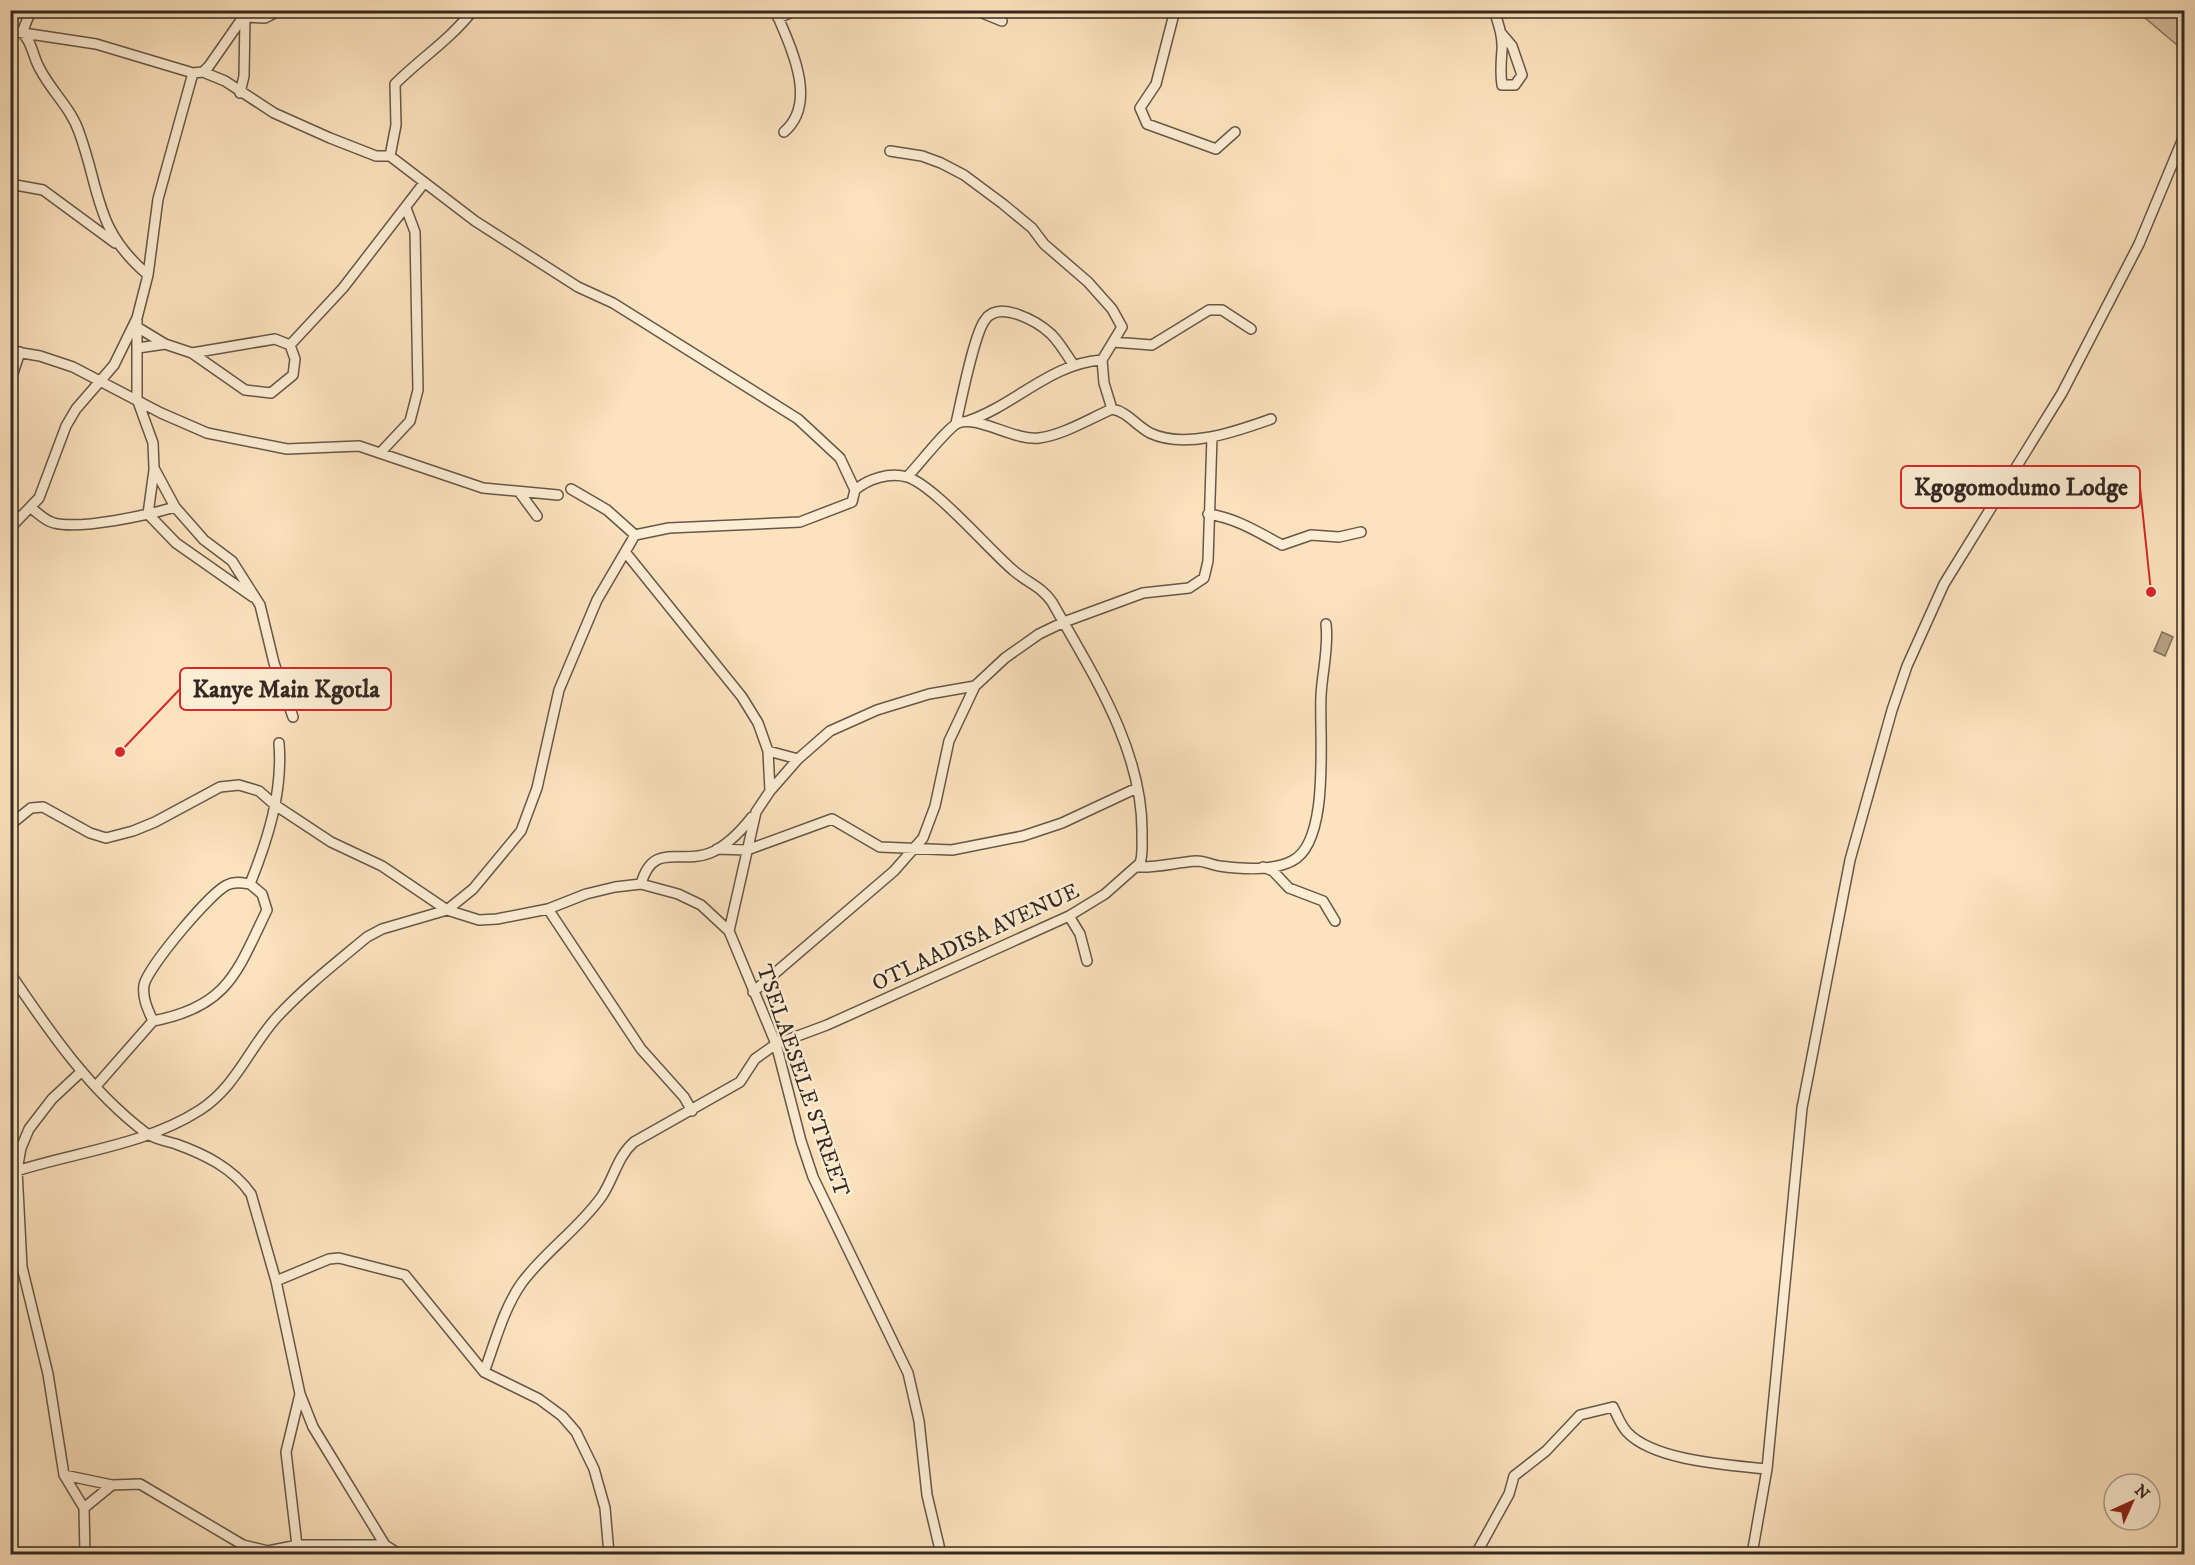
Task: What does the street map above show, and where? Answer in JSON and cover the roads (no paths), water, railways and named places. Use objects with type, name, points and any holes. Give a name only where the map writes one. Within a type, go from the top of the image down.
[{"type":"street","points":[[22,33],[31,10]]},
{"type":"street","points":[[246,14],[265,18],[281,10]]},
{"type":"street","points":[[390,156],[396,125],[395,84],[419,60],[448,40],[473,10]]},
{"type":"street","points":[[783,132],[795,122],[802,99],[800,83],[776,14],[797,10]]},
{"type":"street","points":[[975,10],[1002,21]]},
{"type":"street","points":[[1175,10],[1156,84],[1140,108],[1147,124],[1216,149],[1234,132]]},
{"type":"street","points":[[1494,10],[1501,33],[1502,49],[1499,68],[1502,85],[1515,85],[1522,75],[1512,46],[1501,33]]},
{"type":"street","points":[[10,528],[31,508],[45,487],[66,426],[76,409],[102,380],[124,350],[137,323],[148,275],[158,199],[198,72],[216,59],[246,14]]},
{"type":"street","points":[[240,93],[244,76],[246,14]]},
{"type":"street","points":[[10,31],[96,44],[198,72],[225,81],[240,93],[274,113],[330,138],[376,156],[390,156],[475,221],[578,287],[613,303],[798,419],[840,458],[855,490],[852,502],[800,522],[669,528],[635,535]]},
{"type":"street","points":[[22,33],[28,37],[36,63],[45,80],[79,130],[99,208],[119,247]]},
{"type":"street","points":[[1752,1554],[1767,1469],[1802,1108],[1850,860],[1892,710],[1907,666],[1944,584],[2062,393],[2139,244],[2184,136]]},
{"type":"street","points":[[890,151],[922,156],[963,175],[1032,228],[1044,244],[1068,262],[1112,309],[1122,327],[1102,360],[1104,383],[1112,408]]},
{"type":"street","points":[[290,345],[343,288],[424,183]]},
{"type":"street","points":[[10,184],[43,190],[119,247],[148,275]]},
{"type":"street","points":[[381,452],[410,422],[417,390],[415,232],[406,208]]},
{"type":"street","points":[[1113,342],[1152,345],[1209,309],[1222,310],[1251,329]]},
{"type":"street","points":[[908,477],[956,423],[979,332],[986,317],[991,314],[1015,314],[1045,329],[1073,364]]},
{"type":"street","points":[[137,323],[165,344],[192,353],[245,390],[261,394],[271,393],[293,375],[296,359],[290,345],[275,339],[192,353]]},
{"type":"street","points":[[137,323],[137,399],[153,443],[154,468],[148,514],[160,528],[193,554],[256,599]]},
{"type":"street","points":[[138,348],[165,344]]},
{"type":"street","points":[[10,382],[15,351],[73,367],[102,380],[161,413],[207,433],[246,443],[287,449],[359,446],[467,483],[520,493],[558,495]]},
{"type":"street","points":[[956,423],[989,414],[1073,364],[1102,360]]},
{"type":"street","points":[[968,421],[1010,435],[1037,439],[1062,431],[1112,408],[1122,411],[1152,434],[1169,438],[1212,437],[1271,419]]},
{"type":"street","points":[[753,992],[894,871],[923,838],[935,806],[949,741],[975,686],[1005,658],[1039,634],[1064,622],[1143,593],[1189,588],[1198,584],[1206,572],[1212,437]]},
{"type":"street","points":[[154,468],[175,507],[204,540],[232,561],[256,599],[293,717]]},
{"type":"street","points":[[855,490],[876,479],[891,475],[908,477],[925,488],[1031,585],[1044,588],[1109,706],[1126,748],[1143,816],[1142,859],[1138,867],[1157,868],[1197,861],[1218,866],[1261,867],[1292,861],[1302,855],[1312,836],[1322,749],[1320,720],[1328,642],[1326,624]]},
{"type":"street","points":[[571,489],[607,510],[635,535]]},
{"type":"street","points":[[520,493],[537,516]]},
{"type":"street","points":[[31,508],[52,523],[60,524],[148,514],[175,507]]},
{"type":"street","points":[[1208,514],[1224,516],[1282,545],[1311,535],[1339,537],[1361,532]]},
{"type":"street","points":[[14,1172],[148,1135],[179,1123],[203,1108],[228,1087],[278,1016],[367,937],[382,929],[447,910],[473,889],[521,831],[537,788],[559,690],[597,600],[635,535]]},
{"type":"street","points":[[193,554],[204,540]]},
{"type":"street","points":[[626,553],[742,698],[758,723],[768,751],[770,791]]},
{"type":"street","points":[[641,884],[645,870],[653,861],[668,856],[709,853],[725,845],[746,825],[770,791],[798,759],[830,731],[877,710],[929,694],[975,686]]},
{"type":"street","points":[[250,884],[266,845],[275,805],[280,777],[279,743]]},
{"type":"street","points":[[768,751],[798,759]]},
{"type":"street","name":"TSELAESELE STREET","points":[[10,825],[31,808],[43,807],[90,833],[106,838],[141,828],[220,786],[229,785],[259,791],[275,805],[331,842],[382,866],[447,910],[480,920],[549,909],[586,894],[641,884],[667,890],[701,905],[729,931],[776,1044],[801,1141],[813,1177],[908,1373],[919,1421],[927,1495],[941,1554]]},
{"type":"street","points":[[717,849],[747,850],[832,819],[880,847],[952,850],[1023,836],[1062,823],[1137,788]]},
{"type":"street","points":[[729,931],[756,812]]},
{"type":"street","name":"OTLAADISA AVENUE","points":[[484,1372],[507,1309],[521,1284],[597,1202],[625,1150],[740,1082],[755,1059],[776,1044],[827,1025],[1069,916],[1105,894],[1138,867]]},
{"type":"street","points":[[1261,867],[1273,872],[1289,888],[1323,901],[1335,921]]},
{"type":"street","points":[[96,1086],[153,1021],[199,1008],[229,983],[267,910],[265,898],[250,884],[227,885],[216,894],[160,956],[148,974],[143,993],[153,1021]]},
{"type":"street","points":[[549,909],[641,1049],[684,1097],[692,1111]]},
{"type":"street","points":[[1069,916],[1080,934],[1087,961]]},
{"type":"street","points":[[10,973],[48,1029],[82,1071],[148,1135],[216,1162],[242,1181],[251,1194],[276,1281],[300,1394],[313,1428],[385,1545],[399,1554]]},
{"type":"street","points":[[82,1071],[52,1099],[29,1129],[14,1172],[22,1267],[48,1374],[64,1475],[84,1508],[85,1554]]},
{"type":"street","points":[[276,1281],[329,1259],[339,1258],[397,1272],[412,1282],[455,1340],[484,1372],[552,1407],[576,1432],[594,1469],[605,1508],[609,1554]]},
{"type":"street","points":[[298,1550],[286,1452],[300,1394]]},
{"type":"street","points":[[1476,1554],[1509,1494],[1514,1476],[1546,1451],[1580,1415],[1613,1407],[1627,1432],[1654,1449],[1716,1464],[1767,1469]]},
{"type":"street","points":[[64,1475],[112,1485],[140,1484],[243,1545],[268,1551],[385,1545]]},
{"type":"street","points":[[84,1508],[112,1485]]},
{"type":"place","name":"Kgogomodumo Lodge","points":[[2151,592]]},
{"type":"place","name":"Kanye Main Kgotla","points":[[120,752]]}]
